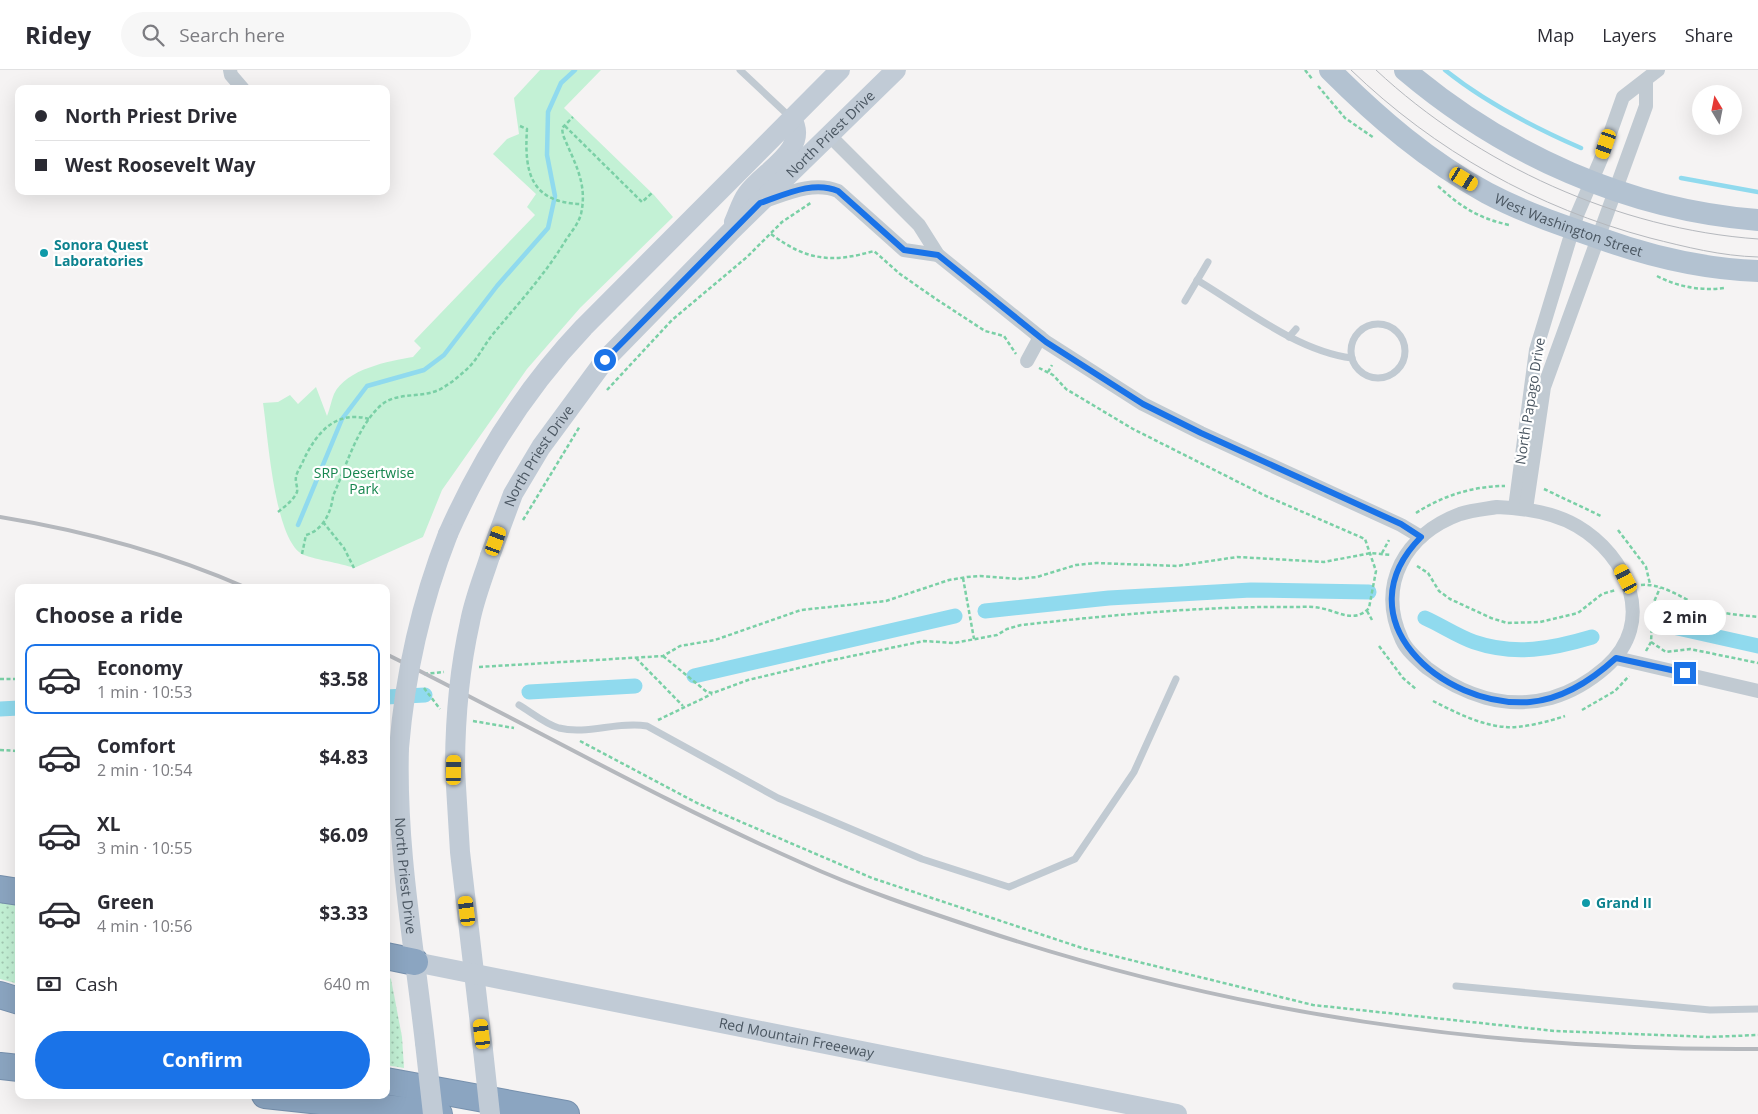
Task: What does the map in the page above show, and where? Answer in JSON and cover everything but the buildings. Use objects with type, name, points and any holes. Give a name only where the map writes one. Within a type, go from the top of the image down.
[{"type":"highway","points":[[0,889],[15,891]]},
{"type":"highway","points":[[390,957],[415,962]]},
{"type":"highway","points":[[0,995],[15,1000]]},
{"type":"highway","points":[[0,1066],[15,1068]]},
{"type":"highway","points":[[390,1083],[566,1114]]},
{"type":"highway","points":[[302,1099],[439,1114]]},
{"type":"main road","name":"North Priest Drive","points":[[433,1114],[400,833],[399,748],[404,699],[417,631],[428,590],[448,534],[468,491],[492,448],[550,364],[584,327],[840,70]]},
{"type":"main road","name":"North Priest Drive","points":[[490,1114],[460,852],[454,770],[456,717],[461,670],[470,620],[490,556],[513,494],[541,447],[605,360],[731,231],[896,70]]},
{"type":"main road","name":"West Washington Street","points":[[1330,70],[1373,113],[1438,163],[1488,193],[1573,230],[1674,262],[1728,270],[1758,272]]},
{"type":"main road","points":[[1405,70],[1471,120],[1539,158],[1591,181],[1680,209],[1758,220]]},
{"type":"main road","points":[[731,231],[746,195],[791,150],[798,128],[792,118]]},
{"type":"main road","name":"Red Mountain Freeeway","points":[[415,962],[1068,1094],[1177,1114]]},
{"type":"street","points":[[230,70],[231,75],[240,85]]},
{"type":"street","name":"North Papago Drive","points":[[1520,508],[1536,350],[1573,230],[1622,97],[1658,70]]},
{"type":"street","name":"North Papago Drive","points":[[1520,508],[1544,387],[1646,106],[1646,80]]},
{"type":"street","points":[[830,135],[919,225],[938,255],[1040,338],[1143,404],[1201,433],[1401,524],[1421,537]]},
{"type":"street","points":[[760,203],[792,192],[828,186],[838,191],[904,250],[938,255]]},
{"type":"street","points":[[1027,361],[1040,338]]},
{"type":"street","points":[[1497,507],[1520,508],[1548,514],[1577,526],[1612,556],[1620,566],[1629,587],[1633,610],[1628,639],[1616,658],[1582,686],[1551,698],[1531,702],[1490,699],[1467,693],[1422,664],[1403,642],[1393,613],[1392,594],[1402,558],[1434,526],[1462,513],[1497,507]]},
{"type":"street","points":[[1616,658],[1758,691]]},
{"type":"lane","points":[[740,70],[792,118]]},
{"type":"lane","points":[[1185,301],[1208,262]]},
{"type":"lane","points":[[1197,280],[1289,337],[1335,356],[1352,358],[1362,373],[1380,378],[1396,372],[1405,357],[1403,340],[1391,328],[1374,325],[1359,333],[1354,340],[1352,358]]},
{"type":"lane","points":[[1289,337],[1296,329]]},
{"type":"lane","points":[[519,705],[554,726],[572,729],[634,724],[647,726],[778,798],[922,860],[1009,887],[1075,859],[1134,772],[1176,679]]},
{"type":"lane","points":[[1456,986],[1710,1010],[1758,1009]]},
{"type":"path","points":[[302,554],[306,535],[316,532],[332,508],[333,496],[369,419],[381,405],[398,397],[428,394],[443,388],[472,364],[483,346],[500,328],[506,318],[514,312],[523,296],[548,268],[578,224],[582,204],[583,181],[563,135],[562,128],[573,117]]},
{"type":"path","points":[[520,126],[527,129],[526,158],[530,176],[537,188],[555,200],[582,204]]},
{"type":"path","points":[[565,126],[642,202],[652,193]]},
{"type":"path","points":[[603,394],[633,359],[672,320],[748,257],[770,233],[793,214],[812,202]]},
{"type":"path","points":[[647,726],[683,706],[748,680],[924,641],[954,642],[997,635],[1007,629],[1021,625],[1191,610],[1318,607],[1350,617],[1357,616],[1369,608],[1376,575],[1371,553],[1365,539],[1266,496],[1133,429],[1066,389],[1048,373],[1027,361],[1005,337],[985,331],[936,299],[900,274],[874,251],[840,259],[817,258],[788,247],[770,233]]},
{"type":"path","points":[[1048,373],[1052,365]]},
{"type":"path","points":[[278,512],[292,501],[298,490],[296,476],[310,444],[321,430],[336,420],[360,416],[369,419]]},
{"type":"path","points":[[521,524],[582,422]]},
{"type":"path","points":[[1416,513],[1454,494],[1492,486],[1509,486]]},
{"type":"path","points":[[1536,488],[1562,497],[1601,516]]},
{"type":"path","points":[[323,522],[344,548],[354,568]]},
{"type":"path","points":[[1618,530],[1646,567],[1650,584]]},
{"type":"path","points":[[1382,553],[1389,540]]},
{"type":"path","points":[[476,668],[506,664],[662,656],[680,646],[715,640],[801,610],[886,601],[963,578],[980,576],[1018,579],[1096,563],[1177,566],[1237,557],[1324,562],[1371,553],[1391,555]]},
{"type":"path","points":[[1412,563],[1428,573],[1439,591],[1450,599],[1491,618],[1507,623],[1540,622],[1578,613],[1602,594],[1618,590]]},
{"type":"path","points":[[963,578],[974,639]]},
{"type":"path","points":[[1640,585],[1650,584],[1670,590],[1708,609],[1758,617]]},
{"type":"path","points":[[1645,652],[1652,642],[1652,604],[1660,588]]},
{"type":"path","points":[[1366,611],[1372,620]]},
{"type":"path","points":[[1652,642],[1666,652],[1690,649],[1758,663]]},
{"type":"path","points":[[1379,646],[1403,678],[1418,690]]},
{"type":"path","points":[[662,656],[708,692],[713,693]]},
{"type":"path","points":[[636,658],[683,706]]},
{"type":"path","points":[[420,673],[446,671]]},
{"type":"path","points":[[1582,710],[1594,705],[1630,676]]},
{"type":"path","points":[[0,679],[15,678]]},
{"type":"path","points":[[1432,701],[1462,716],[1506,728],[1554,720],[1565,716]]},
{"type":"path","points":[[554,726],[594,750],[697,803],[872,878],[1082,948],[1313,1004],[1555,1031],[1709,1037],[1758,1035]]},
{"type":"path","points":[[0,750],[15,751]]},
{"type":"green space","name":"SRP Desertwise Park","points":[[540,70],[601,70],[564,108],[654,195],[673,217],[580,308],[527,369],[442,490],[423,537],[354,568],[302,554],[292,544],[279,508],[270,461],[263,403],[278,402],[290,395],[298,404],[316,387],[327,416],[334,394],[348,378],[358,372],[381,364],[413,357],[421,348],[414,341],[535,215],[527,207],[536,194],[493,154],[507,139],[519,134],[514,98]]},
{"type":"green space","points":[[0,900],[15,902],[15,983],[0,979]]},
{"type":"green space","points":[[390,978],[402,1037],[404,1068],[390,1066]]},
{"type":"waterway","points":[[298,525],[342,419],[367,386],[424,370],[444,355],[497,286],[548,228],[555,196],[547,155],[548,112],[561,83],[575,70]]},
{"type":"waterway","points":[[1445,70],[1510,114],[1581,148]]},
{"type":"waterway","points":[[1681,178],[1758,192]]},
{"type":"waterway","points":[[985,611],[1109,598],[1251,590],[1369,592]]},
{"type":"waterway","points":[[694,676],[955,616]]},
{"type":"waterway","points":[[1425,618],[1461,637],[1504,649],[1548,648],[1592,637]]},
{"type":"waterway","points":[[1655,623],[1758,646]]},
{"type":"waterway","points":[[529,692],[635,686]]},
{"type":"waterway","points":[[390,697],[425,695]]},
{"type":"waterway","points":[[0,709],[15,708]]},
{"type":"tram line","points":[[1351,70],[1417,126],[1453,151],[1528,193],[1567,210],[1650,238],[1717,253],[1758,257]]},
{"type":"tram line","points":[[1376,70],[1416,104],[1459,135],[1505,163],[1553,186],[1603,206],[1654,222],[1706,233],[1758,239]]},
{"type":"railway","points":[[0,517],[95,536],[187,564],[238,584]]},
{"type":"railway","points":[[390,656],[644,787],[802,863],[912,906],[1075,959],[1171,984],[1267,1005],[1364,1022],[1461,1034],[1559,1043],[1658,1048],[1758,1049]]},
{"type":"place","name":"Sonora Quest Laboratories","points":[[44,253]]},
{"type":"place","name":"Grand II","points":[[1586,903]]},
{"type":"route","points":[[605,360],[760,203],[792,192],[828,186],[838,191],[904,250],[938,255],[1046,342],[1143,404],[1201,433],[1401,524],[1421,537],[1402,558],[1398,567],[1392,594],[1393,613],[1403,642],[1422,664],[1467,693],[1510,702],[1531,702],[1551,698],[1582,686],[1616,658],[1685,673]]}]
